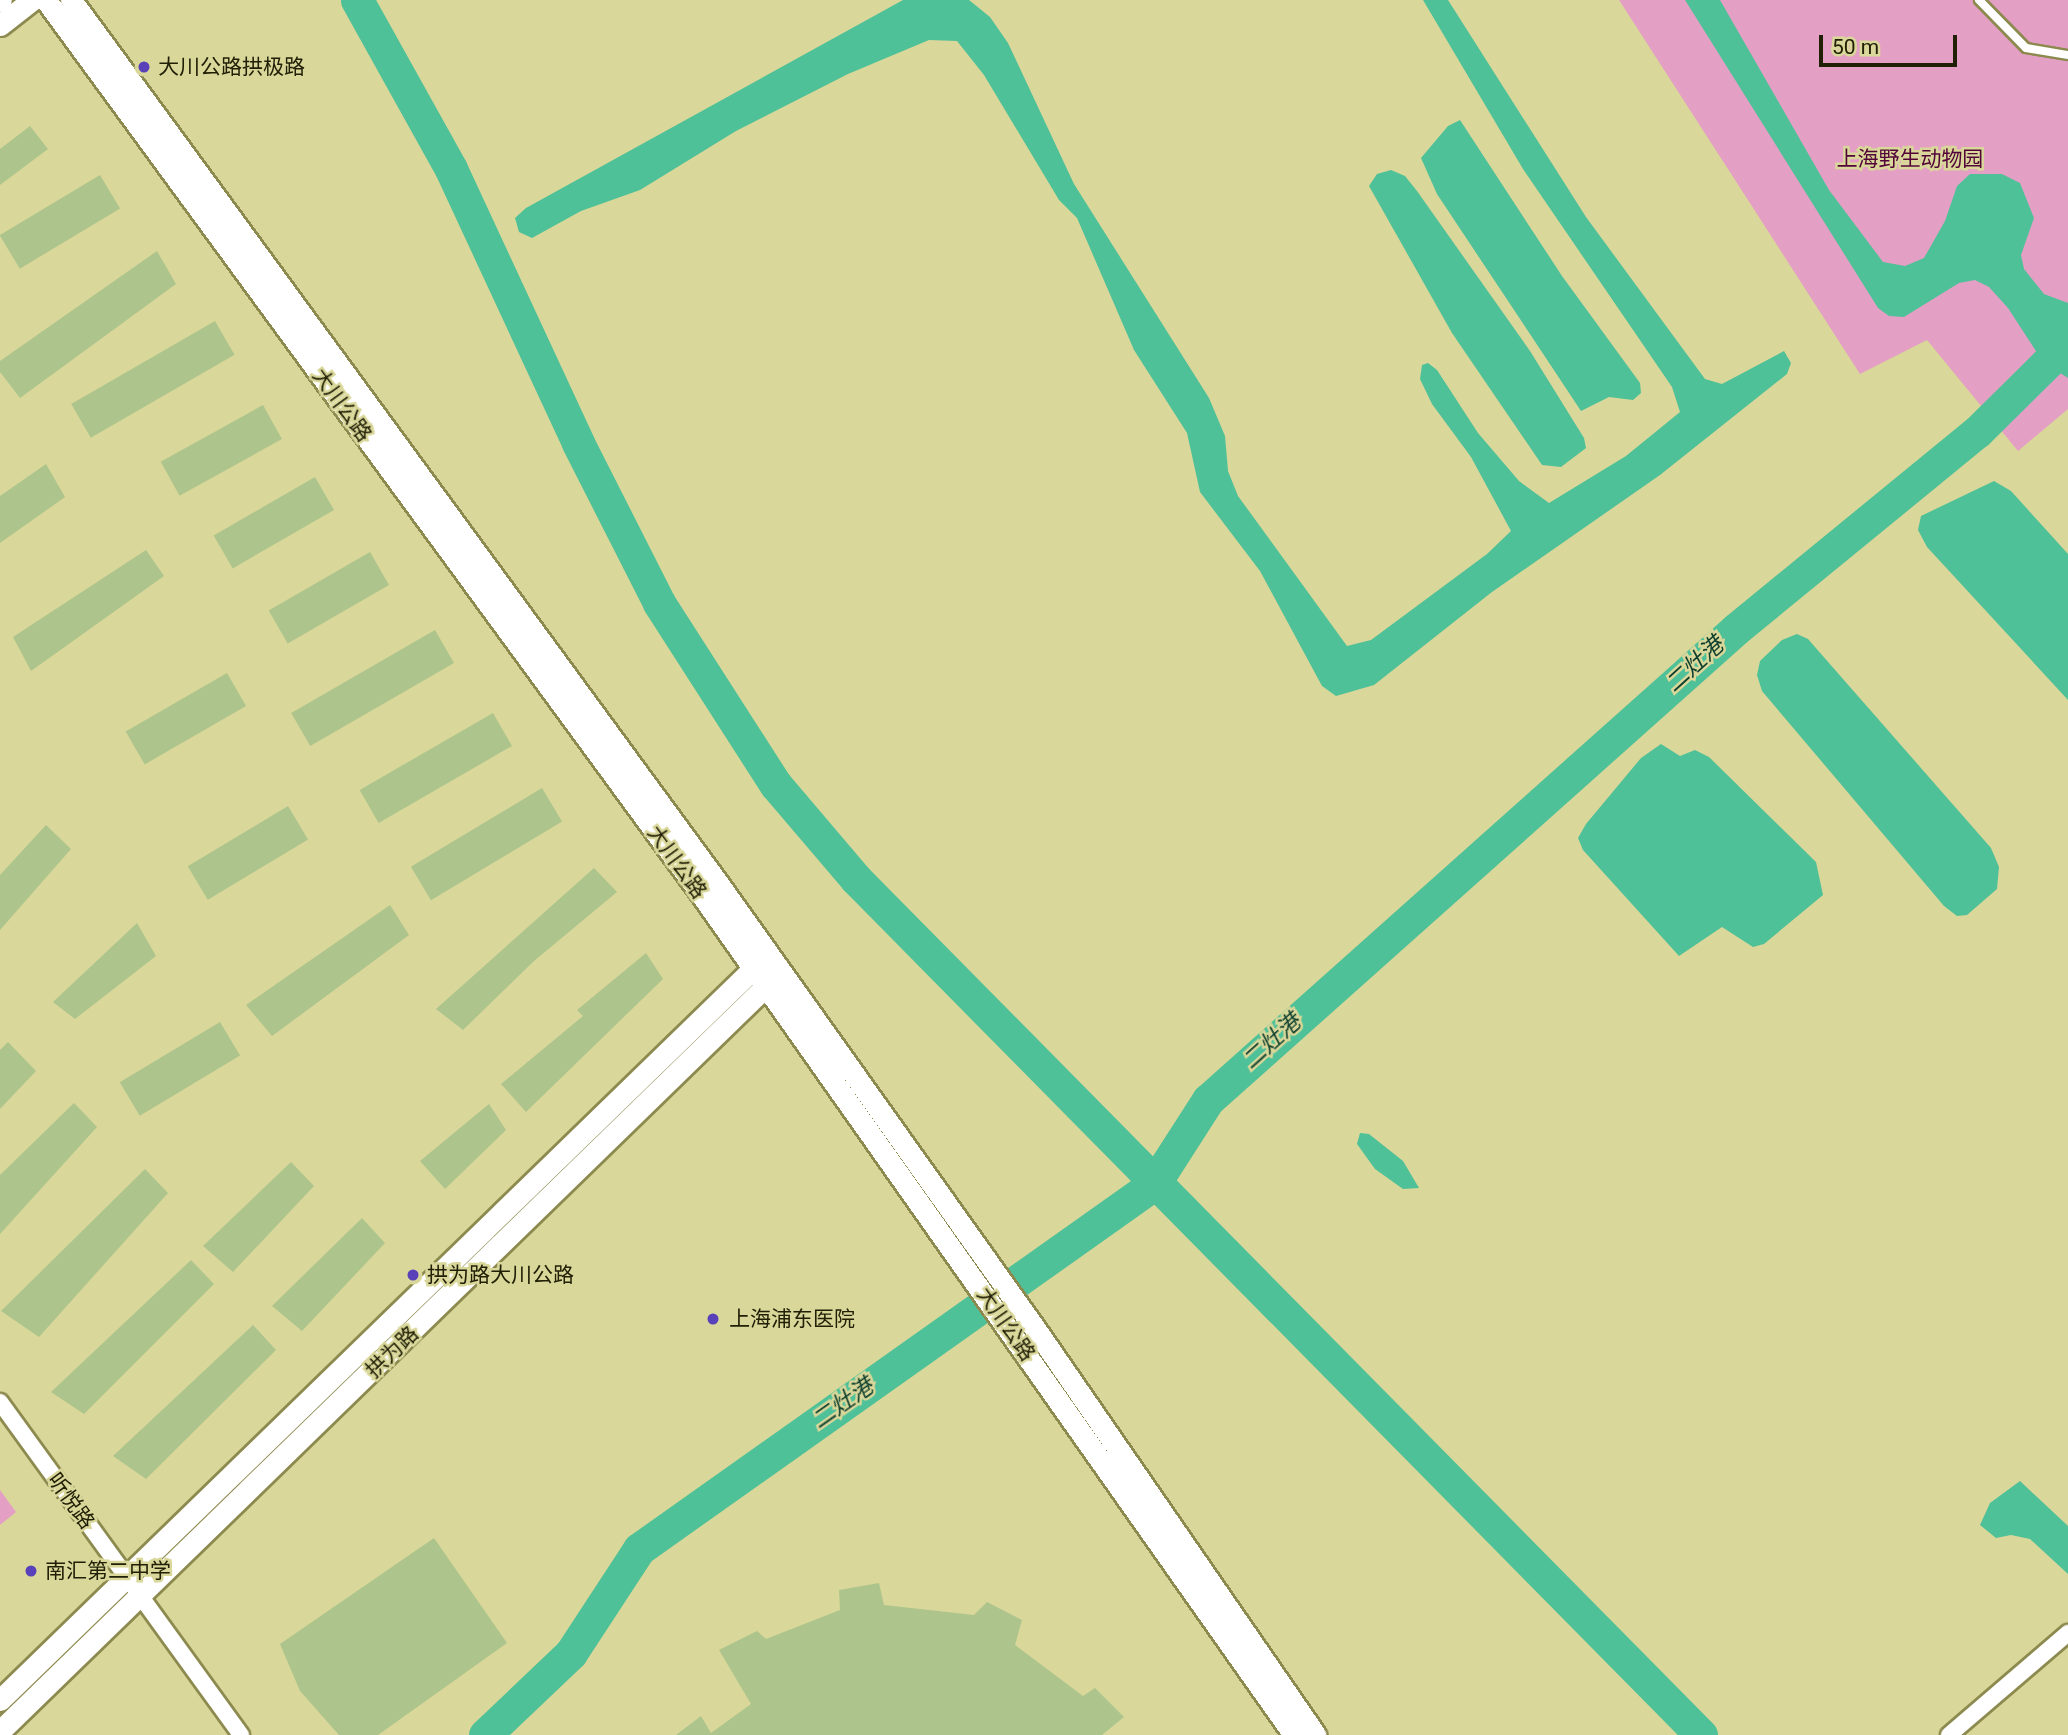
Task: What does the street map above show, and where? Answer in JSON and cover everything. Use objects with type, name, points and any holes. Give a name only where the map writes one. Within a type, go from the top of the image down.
[{"type":"main road","points":[[0,25],[32,0]]},
{"type":"main road","name":"大川公路","points":[[46,0],[761,961]]},
{"type":"main road","name":"大川公路","points":[[71,0],[1315,1735]]},
{"type":"main road","name":"拱为路","points":[[0,1700],[761,961]]},
{"type":"main road","name":"拱为路","points":[[0,1731],[774,979]]},
{"type":"main road","name":"大川公路","points":[[1028,1336],[1294,1735]]},
{"type":"street","name":"听悦路","points":[[0,1402],[241,1735]]},
{"type":"street","points":[[1949,1735],[2068,1633]]},
{"type":"lane","points":[[1979,0],[2026,48],[2068,55]]},
{"type":"green space","name":"上海野生动物园","points":[[1619,0],[2068,0],[2068,409],[2018,451],[1927,340],[1860,374]]},
{"type":"green space","points":[[0,1490],[16,1512],[0,1525]]},
{"type":"shaded area","points":[[903,0],[969,0],[990,17],[1008,43],[1074,184],[1209,398],[1225,436],[1228,471],[1238,496],[1347,646],[1371,640],[1487,554],[1511,531],[1471,457],[1432,404],[1420,379],[1422,365],[1428,363],[1437,370],[1478,433],[1519,481],[1549,503],[1626,456],[1680,412],[1672,387],[1523,169],[1423,0],[1448,0],[1586,217],[1705,379],[1722,384],[1784,351],[1791,363],[1787,374],[1660,475],[1492,592],[1374,685],[1336,696],[1322,686],[1260,571],[1200,492],[1187,433],[1134,350],[1077,218],[1059,200],[984,75],[957,41],[929,40],[848,74],[736,131],[640,190],[581,211],[532,238],[519,232],[515,218],[526,208]]},
{"type":"shaded area","points":[[1685,0],[1720,0],[1829,190],[1883,262],[1905,266],[1924,258],[1945,221],[1957,186],[1970,174],[2002,174],[2020,183],[2034,218],[2021,255],[2024,269],[2044,294],[2068,303],[2068,378],[2043,362],[2008,308],[1989,287],[1975,280],[1959,283],[1904,317],[1889,316],[1878,308]]},
{"type":"shaded area","points":[[1460,120],[1562,276],[1640,383],[1641,393],[1633,400],[1609,397],[1581,411],[1437,194],[1421,158],[1448,126]]},
{"type":"shaded area","points":[[1391,170],[1405,176],[1417,191],[1530,351],[1584,438],[1586,448],[1561,467],[1542,465],[1452,333],[1369,186],[1377,174]]},
{"type":"shaded area","points":[[1994,481],[2011,491],[2068,554],[2068,700],[1927,547],[1918,530],[1921,516]]},
{"type":"shaded area","points":[[1797,634],[1808,639],[1991,848],[1999,867],[1997,889],[1967,915],[1957,916],[1944,906],[1762,691],[1757,675],[1760,661],[1782,640]]},
{"type":"shaded area","points":[[1661,744],[1680,756],[1695,750],[1709,757],[1816,862],[1823,895],[1764,944],[1753,947],[1722,927],[1679,956],[1583,850],[1578,838],[1586,824],[1641,758]]},
{"type":"shaded area","points":[[1360,1133],[1369,1134],[1403,1161],[1419,1188],[1403,1189],[1375,1169],[1357,1144]]},
{"type":"shaded area","points":[[2020,1481],[2068,1526],[2068,1574],[2030,1539],[2011,1535],[1996,1538],[1980,1525],[1990,1503]]},
{"type":"building","points":[[30,126],[48,149],[0,185],[0,149]]},
{"type":"building","points":[[100,175],[120,208],[20,269],[0,235]]},
{"type":"building","points":[[157,251],[176,284],[20,398],[0,372],[0,361]]},
{"type":"building","points":[[215,321],[234,355],[91,438],[71,404]]},
{"type":"building","points":[[263,405],[282,439],[180,496],[161,462]]},
{"type":"building","points":[[46,464],[65,497],[0,543],[0,496]]},
{"type":"building","points":[[315,477],[334,510],[233,568],[214,536]]},
{"type":"building","points":[[146,550],[164,576],[31,671],[13,637]]},
{"type":"building","points":[[370,552],[389,585],[288,643],[269,610]]},
{"type":"building","points":[[435,630],[454,663],[310,746],[291,713]]},
{"type":"building","points":[[227,673],[246,706],[145,764],[126,732]]},
{"type":"building","points":[[493,713],[512,746],[379,823],[360,790]]},
{"type":"building","points":[[542,788],[562,821],[431,900],[411,867]]},
{"type":"building","points":[[288,806],[308,839],[208,900],[188,866]]},
{"type":"building","points":[[46,825],[71,849],[0,930],[0,875]]},
{"type":"building","points":[[594,868],[617,892],[534,961],[463,1030],[436,1009]]},
{"type":"building","points":[[390,905],[409,935],[272,1036],[246,1005]]},
{"type":"building","points":[[137,923],[156,956],[75,1019],[53,1002]]},
{"type":"building","points":[[646,953],[663,979],[526,1112],[501,1084],[583,1016],[577,1010]]},
{"type":"building","points":[[220,1022],[240,1055],[140,1116],[120,1082]]},
{"type":"building","points":[[8,1042],[36,1071],[0,1109],[0,1050]]},
{"type":"building","points":[[74,1103],[97,1127],[0,1234],[0,1175]]},
{"type":"building","points":[[489,1104],[506,1130],[445,1189],[420,1161]]},
{"type":"building","points":[[291,1162],[314,1186],[233,1272],[203,1246]]},
{"type":"building","points":[[145,1169],[168,1193],[39,1337],[1,1311]]},
{"type":"building","points":[[362,1218],[385,1243],[302,1331],[272,1306]]},
{"type":"building","points":[[191,1260],[214,1284],[84,1414],[51,1392]]},
{"type":"building","points":[[253,1325],[276,1350],[146,1479],[113,1456]]},
{"type":"building","points":[[434,1538],[507,1643],[378,1735],[339,1735],[300,1691],[280,1644]]},
{"type":"building","points":[[879,1583],[884,1605],[974,1615],[987,1602],[1022,1620],[1015,1645],[1083,1696],[1095,1688],[1124,1717],[1102,1735],[676,1735],[701,1716],[711,1733],[751,1704],[719,1650],[757,1631],[766,1639],[840,1610],[839,1590]]},
{"type":"waterway","points":[[357,0],[451,169],[578,443],[659,603],[776,785],[856,879],[1701,1735]]},
{"type":"waterway","name":"二灶港","points":[[485,1735],[571,1653],[639,1549],[1154,1184],[1208,1100],[1736,629],[1977,432],[2068,342]]},
{"type":"place","name":"大川公路拱极路","points":[[144,67]]},
{"type":"place","name":"拱为路大川公路","points":[[413,1275]]},
{"type":"place","name":"上海浦东医院","points":[[713,1319]]},
{"type":"place","name":"南汇第二中学","points":[[31,1571]]}]
